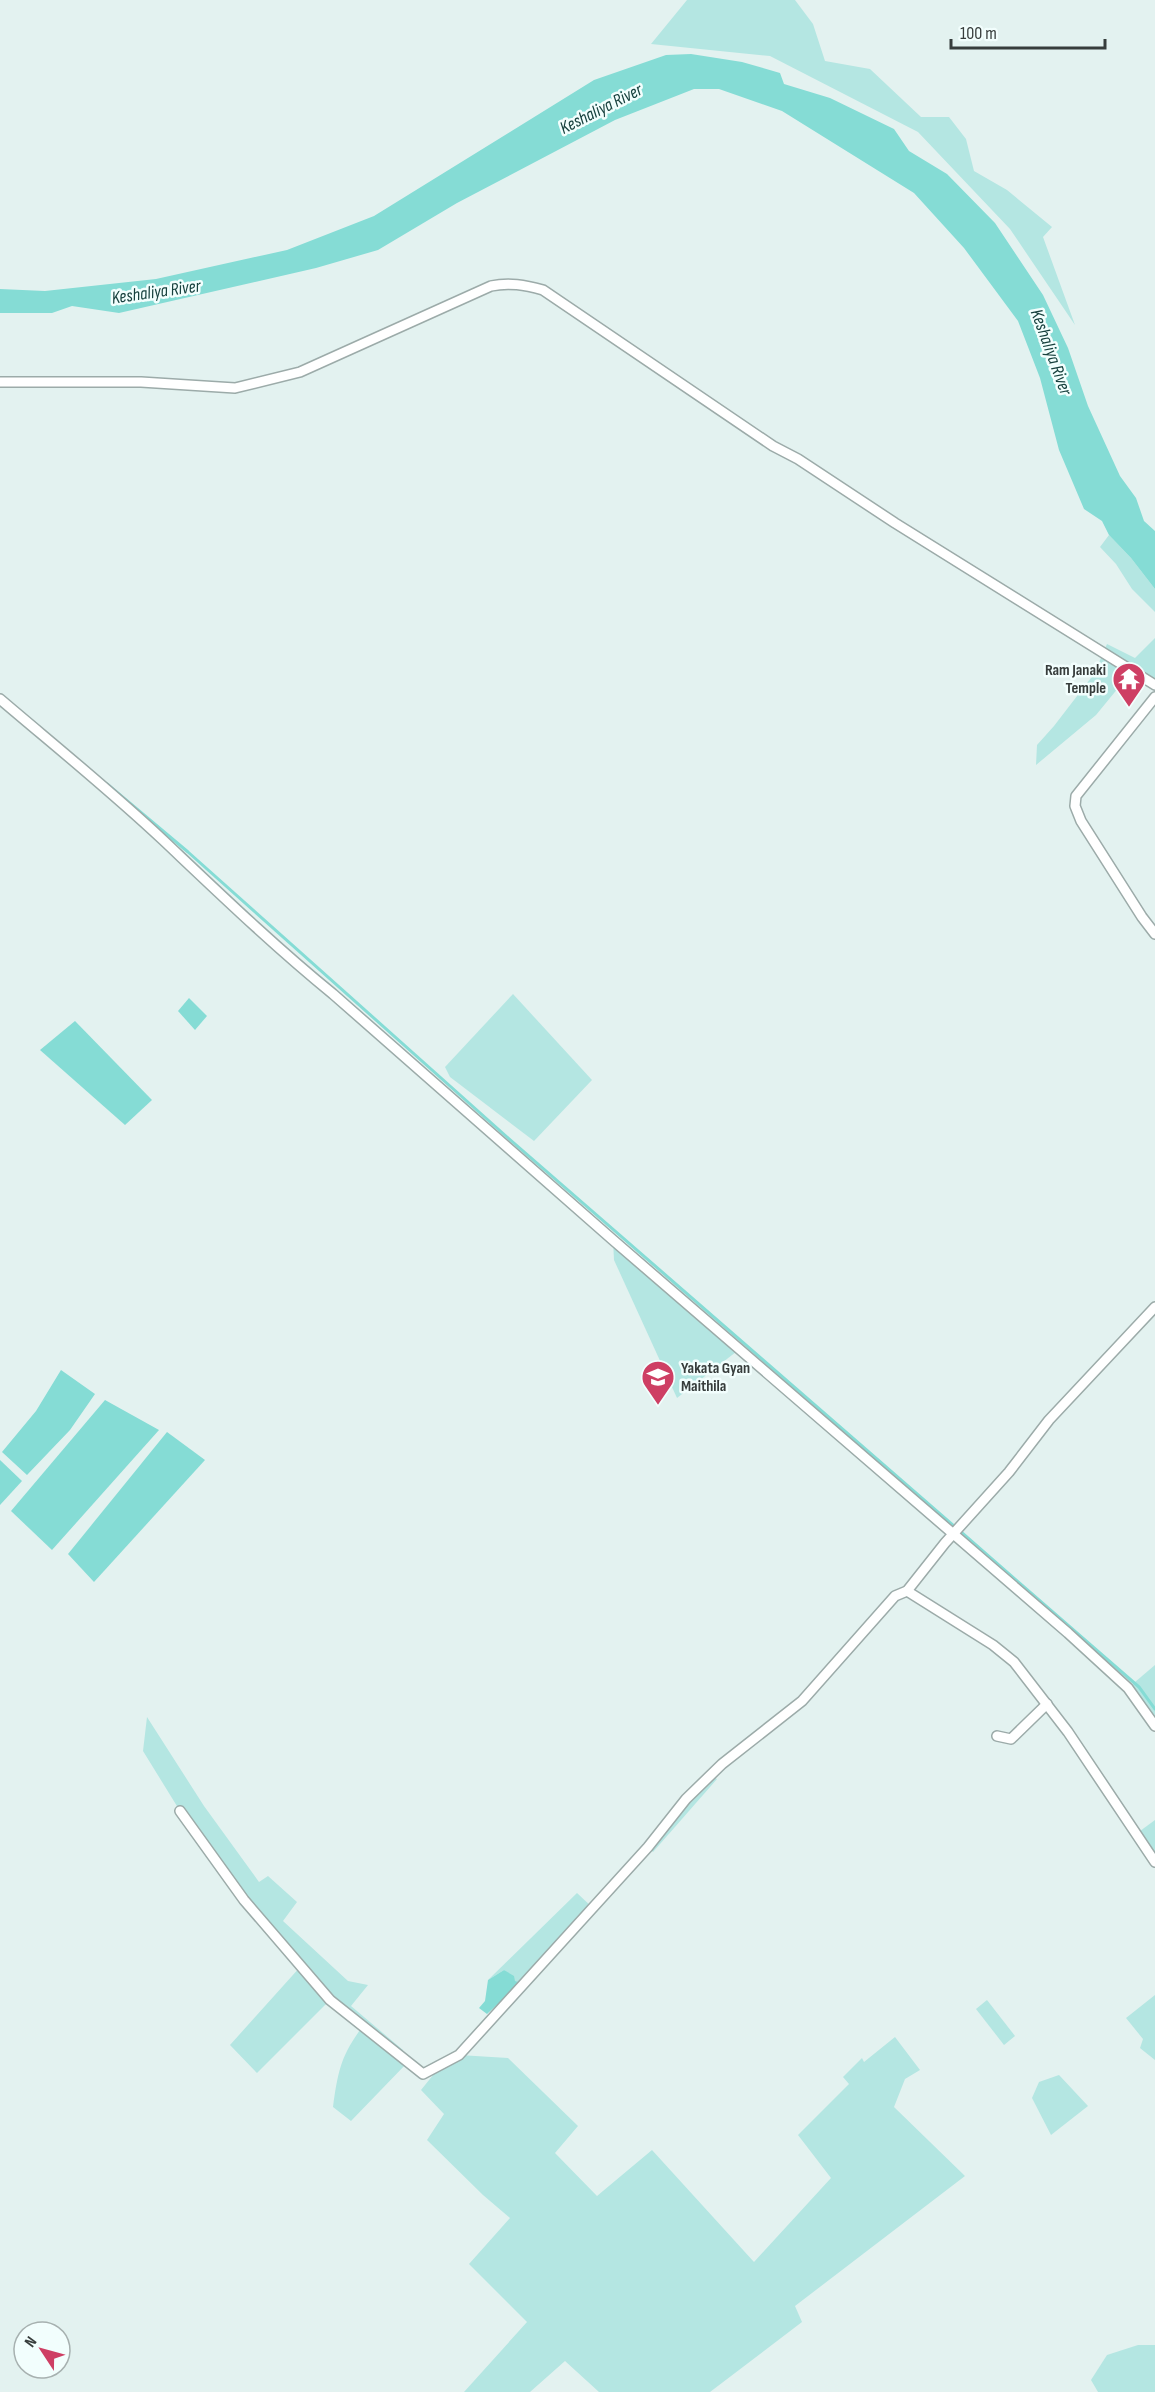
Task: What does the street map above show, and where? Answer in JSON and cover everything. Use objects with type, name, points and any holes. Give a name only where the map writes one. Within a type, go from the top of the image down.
[{"type":"street","points":[[0,382],[141,382],[235,387],[300,372],[491,286],[503,283],[543,290],[773,446],[798,459],[1155,685]]},
{"type":"street","points":[[1155,697],[1076,796],[1075,806],[1108,866],[1155,934]]},
{"type":"street","points":[[0,699],[163,840],[287,957],[333,994],[613,1240],[1068,1633],[1128,1688],[1155,1726]]},
{"type":"street","points":[[180,1811],[244,1900],[330,2000],[423,2074],[459,2055],[648,1847],[686,1799],[722,1764],[802,1701],[895,1596],[907,1591],[1009,1472],[1049,1420],[1155,1306]]},
{"type":"street","points":[[907,1591],[993,1645],[1014,1662],[1047,1704],[1155,1862]]},
{"type":"street","points":[[997,1736],[1011,1739],[1047,1704]]},
{"type":"shaded area","points":[[687,0],[795,0],[813,24],[825,61],[870,69],[921,117],[949,117],[966,139],[974,171],[1007,190],[1052,227],[1043,237],[1075,325],[1010,229],[918,132],[770,56],[651,44]]},
{"type":"shaded area","points":[[1109,535],[1131,558],[1155,589],[1155,612],[1132,589],[1116,564],[1100,547]]},
{"type":"shaded area","points":[[1155,638],[1155,686],[1128,676],[1096,715],[1036,765],[1037,745],[1094,674],[1107,644],[1135,658]]},
{"type":"shaded area","points":[[513,994],[592,1080],[534,1141],[450,1077],[445,1067]]},
{"type":"shaded area","points":[[613,1240],[741,1348],[677,1398],[614,1260]]},
{"type":"shaded area","points":[[1155,1665],[1155,1726],[1128,1688]]},
{"type":"shaded area","points":[[147,1717],[204,1806],[259,1882],[268,1876],[297,1902],[283,1921],[348,1981],[368,1985],[351,2006],[403,2050],[399,2054],[408,2062],[351,2121],[333,2107],[345,2055],[363,2026],[330,2000],[257,2073],[230,2045],[301,1966],[180,1811],[143,1751]]},
{"type":"shaded area","points":[[711,1775],[717,1779],[653,1852],[648,1847]]},
{"type":"shaded area","points":[[1155,1820],[1155,1862],[1136,1834]]},
{"type":"shaded area","points":[[577,1893],[593,1908],[525,1983],[515,1981],[504,1970],[488,1980]]},
{"type":"shaded area","points":[[1155,1995],[1155,2060],[1140,2048],[1143,2039],[1126,2018]]},
{"type":"shaded area","points":[[987,2000],[1015,2036],[1004,2045],[976,2009]]},
{"type":"shaded area","points":[[895,2037],[920,2070],[905,2079],[894,2107],[965,2176],[795,2306],[802,2322],[710,2392],[599,2392],[565,2361],[530,2392],[464,2392],[527,2322],[469,2264],[510,2218],[427,2140],[444,2114],[421,2090],[442,2064],[459,2055],[508,2058],[578,2126],[555,2153],[597,2196],[652,2150],[754,2262],[831,2178],[798,2135],[849,2084],[843,2077],[862,2058],[864,2062]]},
{"type":"shaded area","points":[[1059,2075],[1088,2106],[1051,2135],[1032,2098],[1039,2082]]},
{"type":"shaded area","points":[[1138,2345],[1155,2345],[1155,2392],[1098,2392],[1091,2380],[1107,2355]]},
{"type":"water","name":"Keshaliya River","points":[[691,54],[742,62],[780,73],[784,84],[830,98],[894,129],[909,151],[947,174],[995,223],[1043,295],[1068,348],[1088,406],[1120,476],[1136,498],[1144,521],[1155,531],[1155,589],[1131,558],[1109,535],[1102,521],[1084,509],[1059,450],[1040,378],[1018,321],[964,248],[914,193],[782,111],[719,89],[694,89],[615,120],[457,203],[378,250],[316,268],[119,313],[72,306],[52,313],[0,313],[0,289],[45,291],[156,279],[287,250],[374,216],[594,80],[666,55]]},
{"type":"water","points":[[189,998],[207,1016],[195,1030],[178,1011]]},
{"type":"water","points":[[75,1021],[152,1100],[125,1125],[40,1050]]},
{"type":"water","points":[[61,1370],[95,1394],[70,1430],[27,1475],[2,1452],[36,1411]]},
{"type":"water","points":[[105,1400],[159,1430],[52,1550],[11,1511]]},
{"type":"water","points":[[167,1432],[205,1460],[94,1582],[68,1554]]},
{"type":"water","points":[[0,1460],[22,1481],[0,1505]]},
{"type":"water","points":[[504,1970],[514,1976],[515,1981],[525,1983],[508,2002],[500,2002],[487,2014],[479,2008],[485,2001],[488,1980]]},
{"type":"waterway","points":[[107,784],[188,852],[507,1137],[955,1527]]},
{"type":"waterway","points":[[961,1532],[1139,1687],[1155,1709]]},
{"type":"place","name":"Ram Janaki Temple","points":[[1129,708]]},
{"type":"place","name":"Yakata Gyan Maithila","points":[[658,1406]]}]
